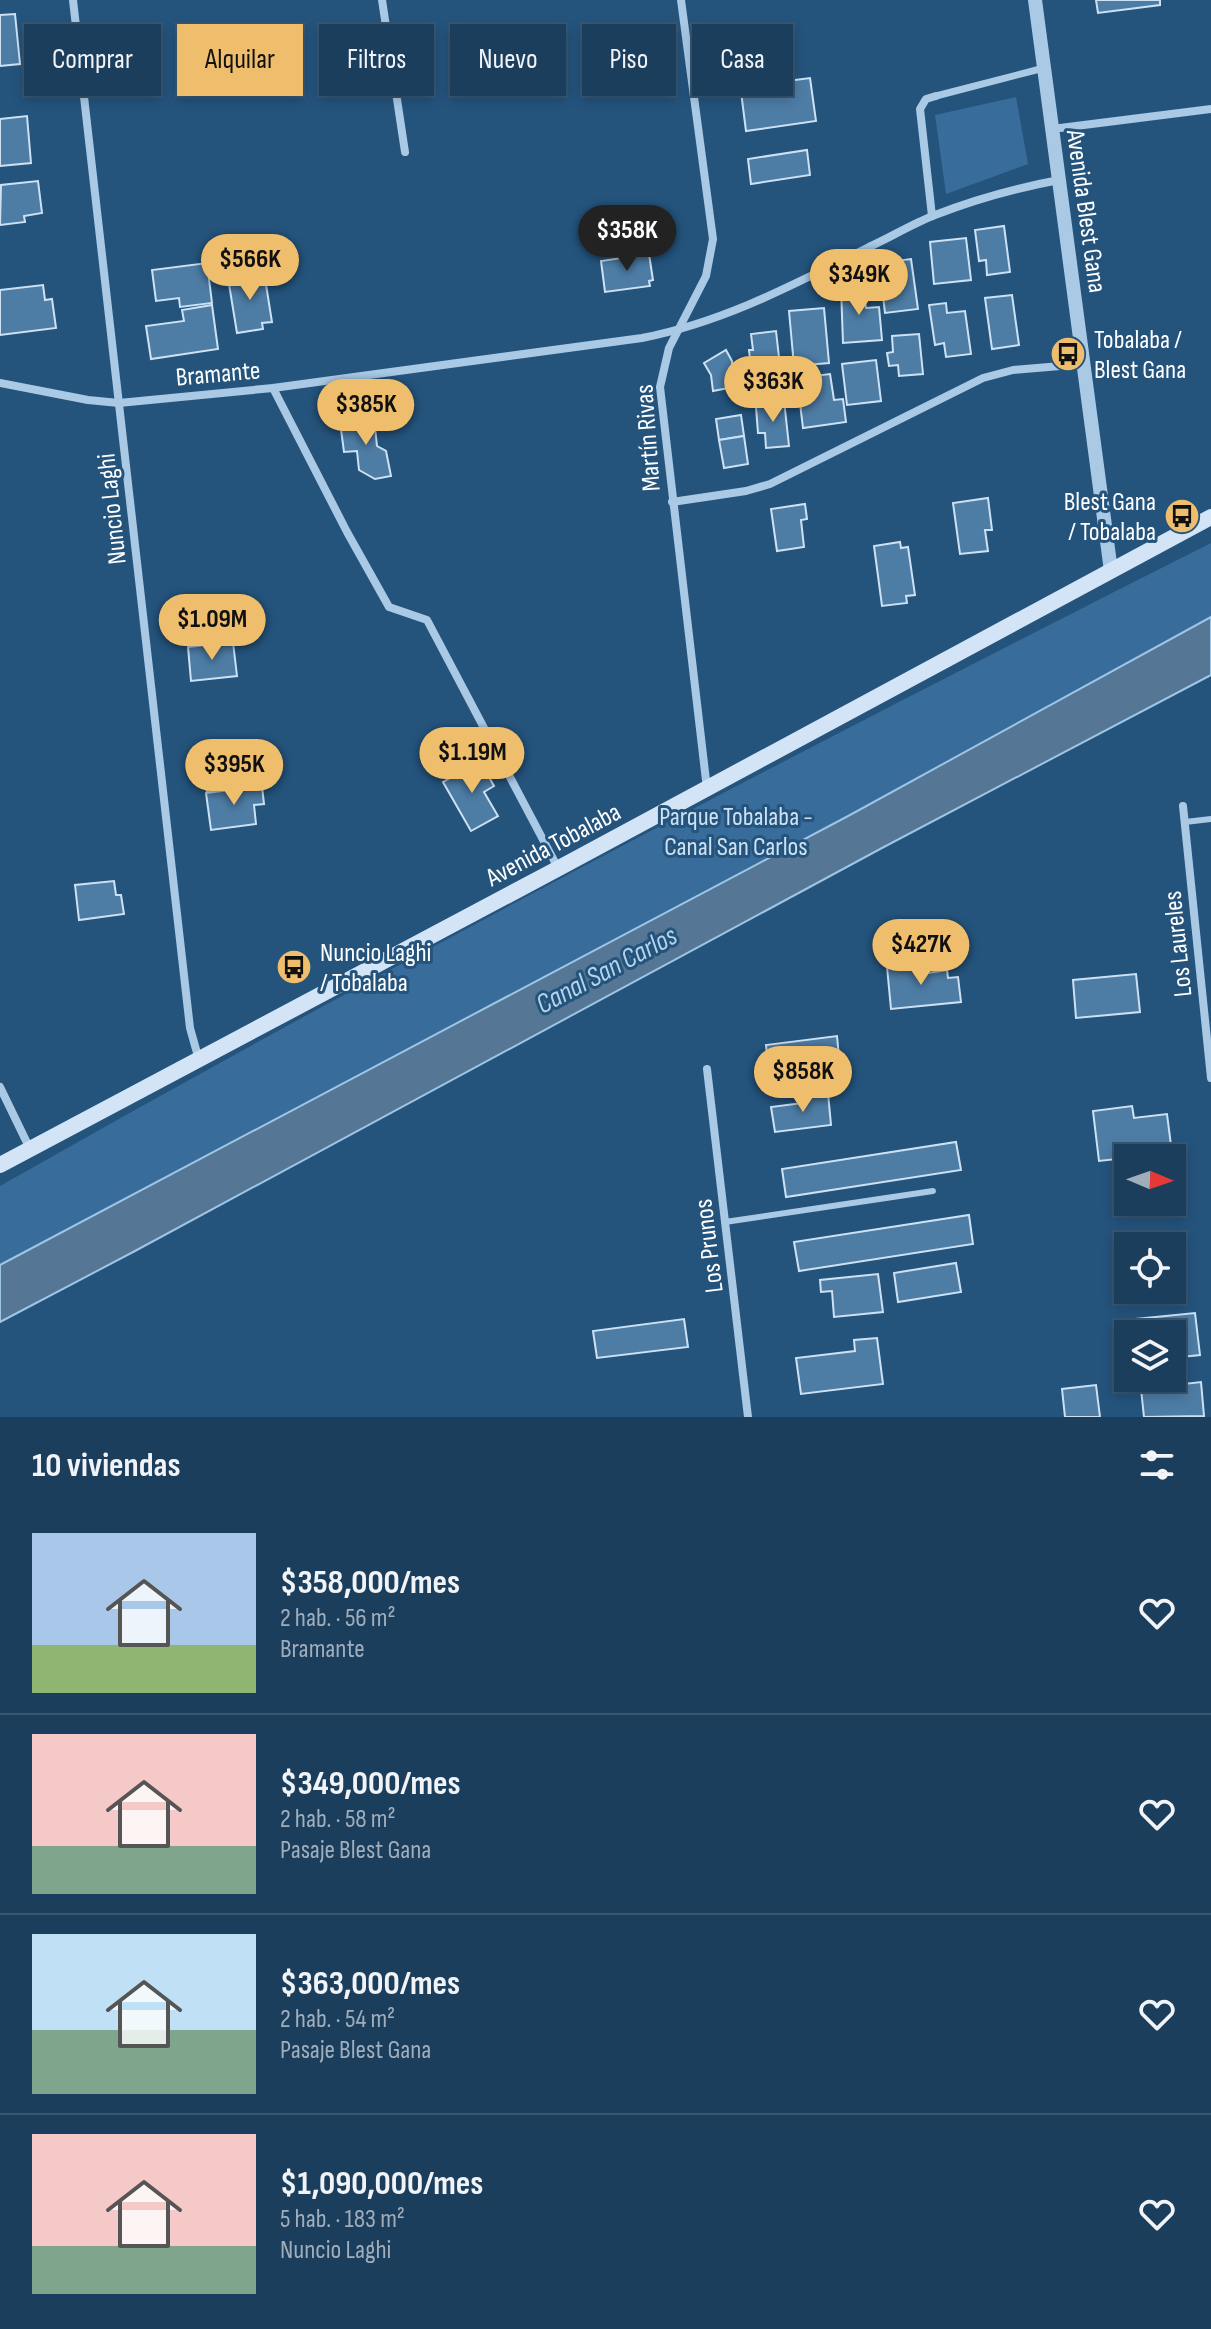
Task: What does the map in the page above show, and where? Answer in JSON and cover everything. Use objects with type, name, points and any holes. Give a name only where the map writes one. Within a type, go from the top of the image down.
[{"type":"main road","name":"Avenida Tobalaba","points":[[0,1165],[1211,517]]},
{"type":"street","name":"Nuncio Laghi","points":[[73,0],[190,1028],[199,1060]]},
{"type":"street","points":[[382,0],[405,152]]},
{"type":"street","name":"Martín Rivas","points":[[681,0],[713,239],[706,276],[666,357],[660,387],[707,789]]},
{"type":"street","name":"Avenida Blest Gana","points":[[1035,0],[1111,571]]},
{"type":"street","points":[[932,216],[920,109],[926,99],[1044,68]]},
{"type":"street","points":[[1052,129],[1211,109]]},
{"type":"street","name":"Bramante","points":[[0,383],[119,403],[273,388],[677,331],[721,318],[761,301],[932,216],[1005,190],[1059,180]]},
{"type":"street","points":[[672,502],[746,491],[770,484],[983,378],[1013,370],[1084,364]]},
{"type":"street","points":[[273,388],[389,607],[427,620],[559,868]]},
{"type":"street","name":"Los Laureles","points":[[1183,806],[1211,1078]]},
{"type":"street","name":"Los Prunos","points":[[707,1069],[748,1417]]},
{"type":"street","points":[[0,1087],[30,1149]]},
{"type":"lane","points":[[1185,822],[1211,819]]},
{"type":"lane","points":[[725,1222],[933,1191]]},
{"type":"green space","points":[[1016,97],[1028,164],[946,194],[935,115]]},
{"type":"green space","name":"Parque Tobalaba - Canal San Carlos","points":[[1211,543],[1211,617],[850,815],[0,1265],[0,1186],[299,1019],[601,857]]},
{"type":"water","name":"Canal San Carlos","points":[[1211,617],[1211,675],[882,848],[0,1322],[0,1265],[850,815]]},
{"type":"building","points":[[1096,0],[1160,0],[1160,5],[1098,13]]},
{"type":"building","points":[[15,14],[20,64],[0,66],[0,15]]},
{"type":"building","points":[[810,78],[816,121],[746,131],[742,96],[793,96],[793,80]]},
{"type":"building","points":[[27,116],[31,163],[0,166],[0,119]]},
{"type":"building","points":[[807,150],[810,175],[751,184],[748,159]]},
{"type":"building","points":[[38,181],[42,213],[24,216],[25,222],[0,225],[1,185]]},
{"type":"building","points":[[660,209],[664,238],[649,240],[650,243],[607,248],[603,217]]},
{"type":"building","points":[[1004,226],[1010,272],[987,275],[986,260],[979,261],[975,230]]},
{"type":"building","points":[[966,238],[971,280],[934,284],[930,242]]},
{"type":"building","points":[[649,254],[653,280],[649,281],[650,286],[605,292],[601,261]]},
{"type":"building","points":[[911,259],[918,309],[885,313],[879,263]]},
{"type":"building","points":[[207,263],[212,303],[180,307],[179,298],[156,301],[152,270]]},
{"type":"building","points":[[264,272],[272,322],[262,323],[263,329],[237,333],[228,278]]},
{"type":"building","points":[[43,285],[45,300],[52,299],[56,328],[0,335],[0,290]]},
{"type":"building","points":[[863,286],[866,308],[879,307],[882,340],[843,343],[841,288]]},
{"type":"building","points":[[1012,295],[1019,345],[992,349],[985,298]]},
{"type":"building","points":[[946,303],[947,313],[965,311],[971,354],[946,357],[944,343],[935,345],[929,305]]},
{"type":"building","points":[[212,305],[218,349],[151,359],[146,326],[184,321],[182,310]]},
{"type":"building","points":[[824,308],[829,363],[794,366],[789,311]]},
{"type":"building","points":[[776,331],[781,375],[752,378],[751,334]]},
{"type":"building","points":[[919,334],[923,374],[899,376],[898,365],[889,366],[887,353],[893,352],[892,336]]},
{"type":"building","points":[[726,350],[732,361],[734,387],[713,391],[711,375],[704,363]]},
{"type":"building","points":[[876,360],[881,401],[847,405],[842,364]]},
{"type":"building","points":[[830,374],[834,400],[843,399],[846,422],[803,428],[797,378]]},
{"type":"building","points":[[784,400],[789,446],[766,448],[765,433],[758,433],[756,407],[765,405],[765,402]]},
{"type":"building","points":[[741,415],[744,436],[719,440],[716,419]]},
{"type":"building","points":[[374,418],[377,446],[386,451],[391,476],[375,479],[359,470],[357,451],[344,452],[340,422]]},
{"type":"building","points":[[744,436],[748,464],[724,468],[719,440]]},
{"type":"building","points":[[988,498],[992,530],[985,530],[988,551],[960,554],[953,503]]},
{"type":"building","points":[[805,504],[807,519],[801,520],[804,547],[777,551],[771,509]]},
{"type":"building","points":[[900,542],[901,548],[908,547],[915,595],[906,596],[907,603],[882,606],[874,546]]},
{"type":"building","points":[[233,642],[237,676],[191,681],[188,647]]},
{"type":"building","points":[[245,747],[249,778],[225,782],[226,789],[207,792],[202,753]]},
{"type":"building","points":[[480,761],[494,786],[484,792],[498,816],[471,831],[443,782]]},
{"type":"building","points":[[262,786],[264,804],[254,805],[256,824],[211,830],[206,793]]},
{"type":"building","points":[[114,881],[116,895],[121,895],[124,914],[79,920],[75,885]]},
{"type":"building","points":[[926,963],[927,973],[947,970],[948,978],[958,977],[961,1002],[891,1009],[887,967]]},
{"type":"building","points":[[1136,974],[1140,1012],[1076,1018],[1073,980]]},
{"type":"building","points":[[837,1036],[839,1057],[828,1058],[831,1076],[802,1080],[801,1070],[769,1073],[766,1045]]},
{"type":"building","points":[[828,1093],[831,1125],[775,1132],[771,1107],[802,1103],[802,1096]]},
{"type":"building","points":[[1132,1106],[1134,1118],[1167,1114],[1171,1144],[1114,1144],[1114,1159],[1099,1161],[1093,1111]]},
{"type":"building","points":[[956,1142],[961,1170],[786,1197],[782,1169]]},
{"type":"building","points":[[969,1215],[973,1244],[799,1271],[794,1242]]},
{"type":"building","points":[[956,1263],[961,1292],[898,1302],[894,1273]]},
{"type":"building","points":[[878,1274],[883,1312],[834,1317],[832,1291],[821,1292],[820,1280]]},
{"type":"building","points":[[1195,1313],[1200,1355],[1186,1356],[1186,1320],[1136,1319]]},
{"type":"building","points":[[684,1319],[688,1347],[597,1358],[593,1331]]},
{"type":"building","points":[[877,1338],[883,1384],[801,1394],[796,1358],[855,1351],[854,1340]]},
{"type":"building","points":[[1201,1382],[1204,1416],[1144,1417],[1141,1392],[1186,1392],[1186,1384]]},
{"type":"building","points":[[1096,1385],[1100,1417],[1065,1417],[1062,1389]]},
{"type":"place","name":"Tobalaba / Blest Gana","points":[[1068,354]]},
{"type":"place","name":"Blest Gana / Tobalaba","points":[[1182,516]]},
{"type":"place","name":"Nuncio Laghi / Tobalaba","points":[[294,967]]}]
